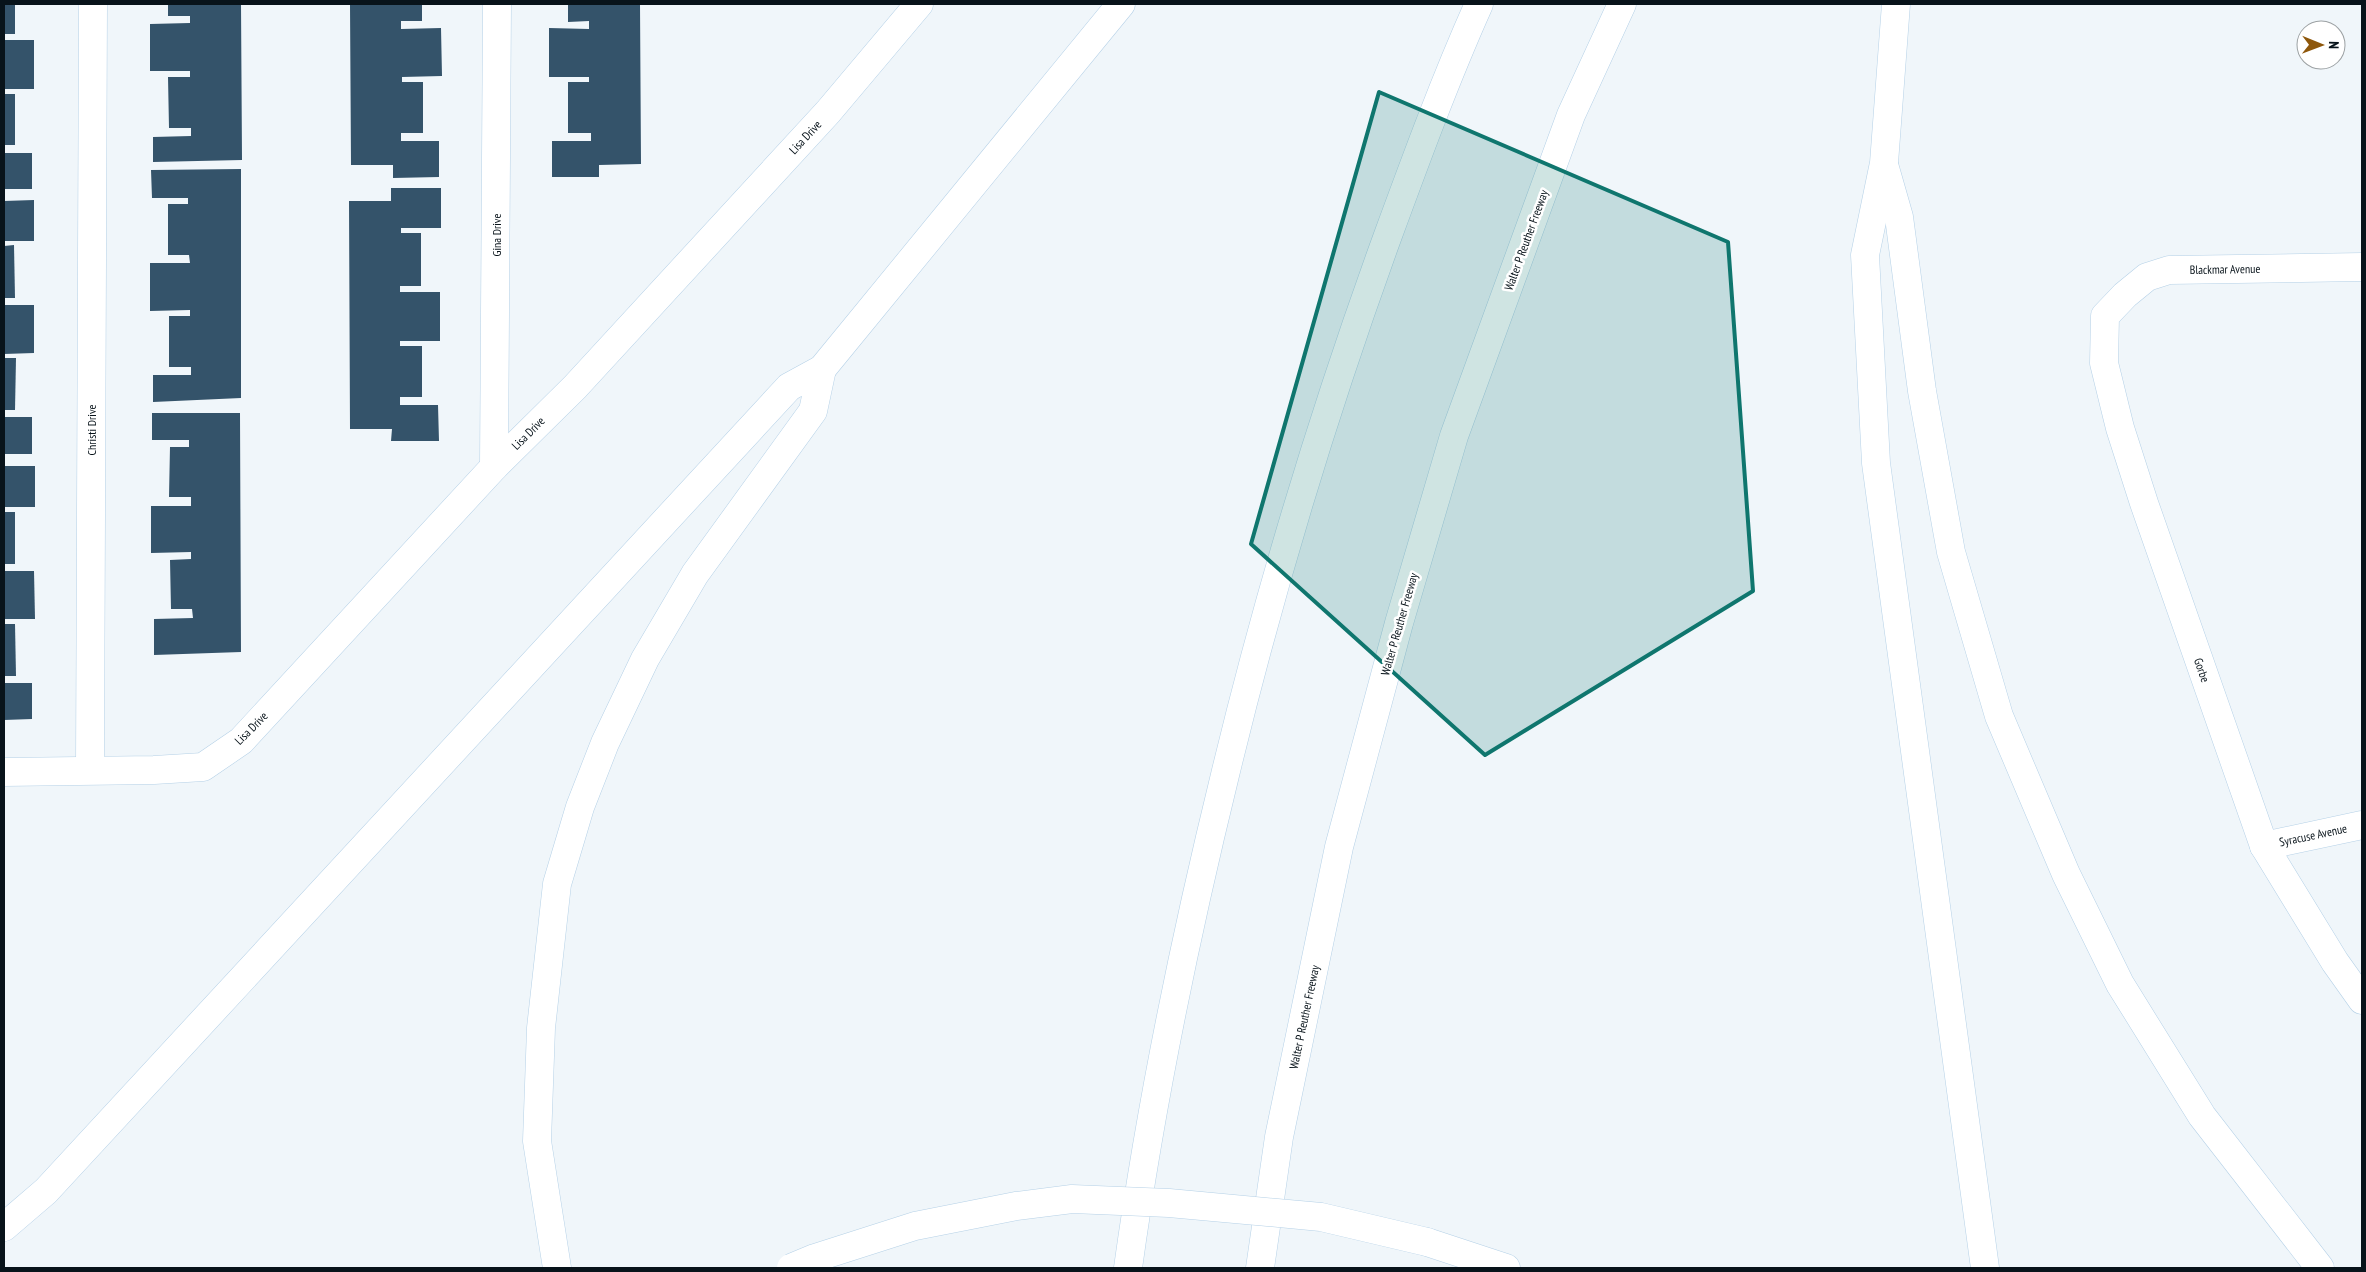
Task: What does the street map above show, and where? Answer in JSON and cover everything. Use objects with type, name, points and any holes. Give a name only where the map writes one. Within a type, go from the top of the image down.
[{"type":"main road","name":"Christi Drive","points":[[90,770],[93,4]]},
{"type":"main road","name":"Gina Drive","points":[[494,467],[497,4]]},
{"type":"main road","name":"Lisa Drive","points":[[90,770],[203,767],[241,740],[494,467],[575,387],[814,127],[919,4]]},
{"type":"main road","points":[[4,1227],[46,1190],[789,387],[822,370],[1122,4]]},
{"type":"main road","points":[[1128,1268],[1143,1160],[1173,1001],[1242,703],[1278,568],[1316,442],[1357,320],[1410,174],[1479,4]]},
{"type":"main road","name":"Walter P Reuther Freeway","points":[[1260,1268],[1279,1137],[1339,847],[1399,624],[1458,427],[1571,115],[1622,4]]},
{"type":"main road","points":[[1896,4],[1884,163],[1865,255],[1876,463],[1984,1268]]},
{"type":"main road","points":[[1884,163],[1899,216],[1922,390],[1951,552],[2000,716],[2066,874],[2120,984],[2202,1116],[2320,1268]]},
{"type":"main road","name":"Blackmar Avenue","points":[[2105,316],[2147,278],[2169,270],[2207,268],[2362,268]]},
{"type":"main road","name":"Gorbe","points":[[2105,316],[2104,363],[2120,428],[2144,503],[2264,846],[2335,962],[2362,1000]]},
{"type":"main road","points":[[557,1268],[537,1141],[541,1028],[556,884],[580,807],[605,743],[645,659],[695,574],[813,411],[822,370]]},
{"type":"main road","points":[[4,772],[90,770]]},
{"type":"main road","name":"Syracuse Avenue","points":[[2264,846],[2362,825]]},
{"type":"main road","points":[[792,1268],[815,1258],[915,1226],[1016,1206],[1072,1199],[1169,1203],[1321,1216],[1427,1242],[1506,1268]]},
{"type":"highlighted area","points":[[1379,92],[1728,242],[1753,591],[1485,755],[1251,544]]},
{"type":"building","points":[[4,4],[15,4],[15,34],[4,34]]},
{"type":"building","points":[[168,4],[241,4],[242,160],[153,162],[153,137],[191,136],[191,128],[169,128],[168,77],[190,77],[190,71],[150,71],[150,24],[190,23],[190,16],[168,16]]},
{"type":"building","points":[[350,4],[422,4],[422,21],[401,21],[401,29],[441,28],[442,76],[402,77],[402,82],[423,82],[423,133],[401,133],[401,141],[439,141],[439,177],[393,178],[393,165],[351,165]]},
{"type":"building","points":[[568,4],[640,4],[641,164],[599,165],[599,177],[552,177],[552,141],[591,141],[591,133],[568,133],[568,82],[589,82],[589,77],[549,77],[549,28],[589,29],[589,21],[568,22]]},
{"type":"building","points":[[4,40],[34,40],[34,89],[4,89]]},
{"type":"building","points":[[4,94],[15,94],[15,145],[4,145]]},
{"type":"building","points":[[4,153],[32,153],[32,189],[4,189]]},
{"type":"building","points":[[241,169],[241,398],[153,402],[153,375],[191,375],[191,367],[169,367],[169,316],[190,316],[190,310],[150,311],[150,263],[190,263],[189,255],[168,255],[168,204],[188,204],[188,198],[152,198],[151,170]]},
{"type":"building","points":[[391,188],[441,188],[441,228],[401,228],[401,233],[421,233],[421,286],[400,286],[400,292],[440,292],[440,341],[400,341],[400,346],[422,346],[422,397],[400,397],[400,405],[438,405],[439,441],[391,441],[392,429],[350,429],[349,201],[391,201]]},
{"type":"building","points":[[34,200],[34,241],[4,241],[4,201]]},
{"type":"building","points":[[14,245],[15,298],[4,298],[4,246]]},
{"type":"building","points":[[4,305],[34,305],[34,353],[4,354]]},
{"type":"building","points":[[4,358],[16,358],[15,410],[4,410]]},
{"type":"building","points":[[152,413],[240,413],[241,652],[154,655],[154,619],[193,618],[192,609],[171,609],[170,560],[191,559],[191,552],[151,553],[151,506],[191,506],[191,497],[169,497],[170,447],[189,447],[189,440],[152,440]]},
{"type":"building","points":[[4,417],[32,417],[32,454],[4,454]]},
{"type":"building","points":[[4,466],[35,466],[35,507],[4,507]]},
{"type":"building","points":[[4,512],[15,512],[15,564],[4,564]]},
{"type":"building","points":[[4,571],[34,571],[35,619],[4,619]]},
{"type":"building","points":[[4,624],[15,624],[16,676],[4,676]]},
{"type":"building","points":[[4,683],[32,683],[32,719],[4,720]]}]
